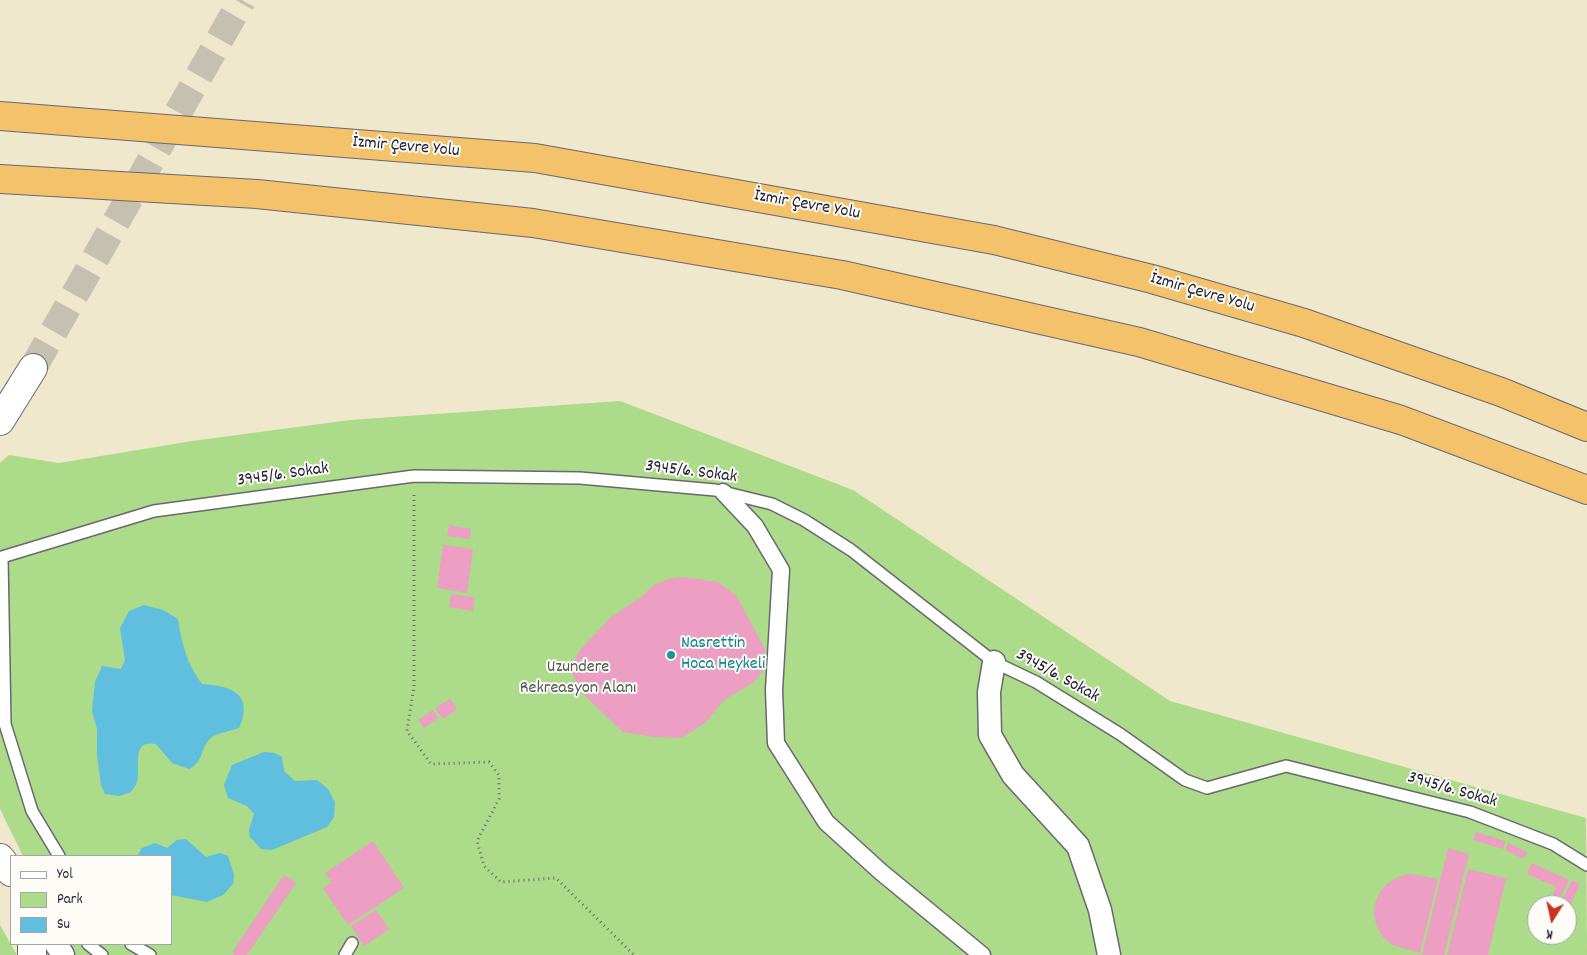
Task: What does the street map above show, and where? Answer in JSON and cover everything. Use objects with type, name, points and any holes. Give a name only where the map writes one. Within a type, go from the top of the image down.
[{"type":"highway","name":"İzmir Çevre Yolu","points":[[0,116],[535,158],[994,240],[1152,279],[1304,323],[1501,392],[1587,427]]},
{"type":"highway","points":[[0,179],[257,194],[533,223],[842,276],[1139,342],[1401,420],[1587,490]]},
{"type":"street","points":[[0,421],[33,368]]},
{"type":"street","points":[[723,492],[755,526],[782,570],[774,690],[776,743],[826,822],[881,872],[982,955]]},
{"type":"street","points":[[994,662],[989,692],[990,735],[1013,776],[1078,846],[1100,910],[1109,955]]},
{"type":"street","points":[[0,858],[10,871]]},
{"type":"lane","name":"3945/6. Sokak","points":[[58,855],[32,811],[5,724],[2,557],[154,511],[414,476],[580,478],[723,492],[772,504],[851,550],[994,662],[1036,682],[1120,734],[1185,780],[1207,788],[1286,766],[1470,812],[1553,844],[1587,865]]},
{"type":"lane","points":[[345,955],[352,943]]},
{"type":"lane","points":[[89,945],[102,955]]},
{"type":"lane","points":[[132,945],[150,955]]},
{"type":"path","points":[[414,476],[414,686],[407,731],[431,764],[489,762],[499,775],[499,799],[477,841],[484,866],[501,882],[556,878],[634,955]]},
{"type":"green space","name":"Uzundere Rekreasyon Alanı","points":[[620,401],[853,490],[1170,701],[1586,818],[1587,955],[63,955],[58,945],[172,945],[172,855],[23,855],[0,809],[0,463],[9,455],[59,463],[192,441],[350,420]]},
{"type":"green space","points":[[0,925],[17,955],[0,955]]},
{"type":"water","points":[[144,605],[163,610],[178,619],[186,654],[197,677],[202,684],[222,687],[237,694],[242,699],[244,707],[243,716],[239,728],[212,737],[205,745],[200,759],[189,769],[172,763],[156,744],[143,746],[138,756],[137,782],[131,792],[119,796],[105,794],[101,785],[97,755],[97,729],[92,711],[95,682],[102,666],[121,669],[125,660],[120,628],[129,611]]},
{"type":"water","points":[[264,752],[275,753],[282,757],[284,771],[295,781],[317,780],[328,789],[335,802],[334,817],[327,827],[272,850],[261,849],[250,837],[249,830],[254,814],[247,806],[228,798],[224,785],[232,765]]},
{"type":"water","points":[[186,839],[206,857],[220,853],[228,856],[234,875],[233,884],[223,895],[207,902],[172,895],[172,855],[138,855],[142,848],[155,843],[167,848],[177,840]]},
{"type":"building","points":[[449,525],[471,529],[470,539],[447,536]]},
{"type":"building","points":[[443,545],[473,549],[467,593],[437,588]]},
{"type":"building","name":"Nasrettin Hoca Heykeli","points":[[683,577],[718,582],[736,595],[765,649],[764,670],[753,683],[725,699],[705,723],[682,738],[654,737],[623,732],[582,693],[572,673],[574,661],[581,649],[610,618],[640,598],[654,585],[668,579]]},
{"type":"building","points":[[451,594],[474,597],[473,611],[449,607]]},
{"type":"building","points":[[450,699],[457,709],[443,719],[435,708]]},
{"type":"building","points":[[433,710],[438,718],[424,728],[418,720]]},
{"type":"building","points":[[1476,832],[1505,841],[1503,849],[1473,840]]},
{"type":"building","points":[[373,841],[404,888],[348,925],[323,888],[332,882],[325,873]]},
{"type":"building","points":[[1508,843],[1527,852],[1524,859],[1505,850]]},
{"type":"building","points":[[1448,848],[1469,854],[1444,955],[1422,955]]},
{"type":"building","points":[[1532,863],[1569,880],[1562,895],[1552,895],[1556,887],[1527,874]]},
{"type":"building","points":[[1468,869],[1506,878],[1488,955],[1447,955]]},
{"type":"building","points":[[1410,874],[1438,879],[1420,953],[1392,945],[1383,937],[1377,927],[1374,915],[1375,903],[1380,892],[1388,883],[1398,877]]},
{"type":"building","points":[[284,875],[296,883],[247,955],[235,955],[232,953]]},
{"type":"building","points":[[1572,880],[1580,884],[1575,895],[1565,895]]},
{"type":"building","points":[[376,910],[389,929],[364,946],[351,926]]},
{"type":"tunnel","points":[[33,368],[242,0]]},
{"type":"place","name":"Nasrettin Hoca Heykeli","points":[[671,655]]}]
